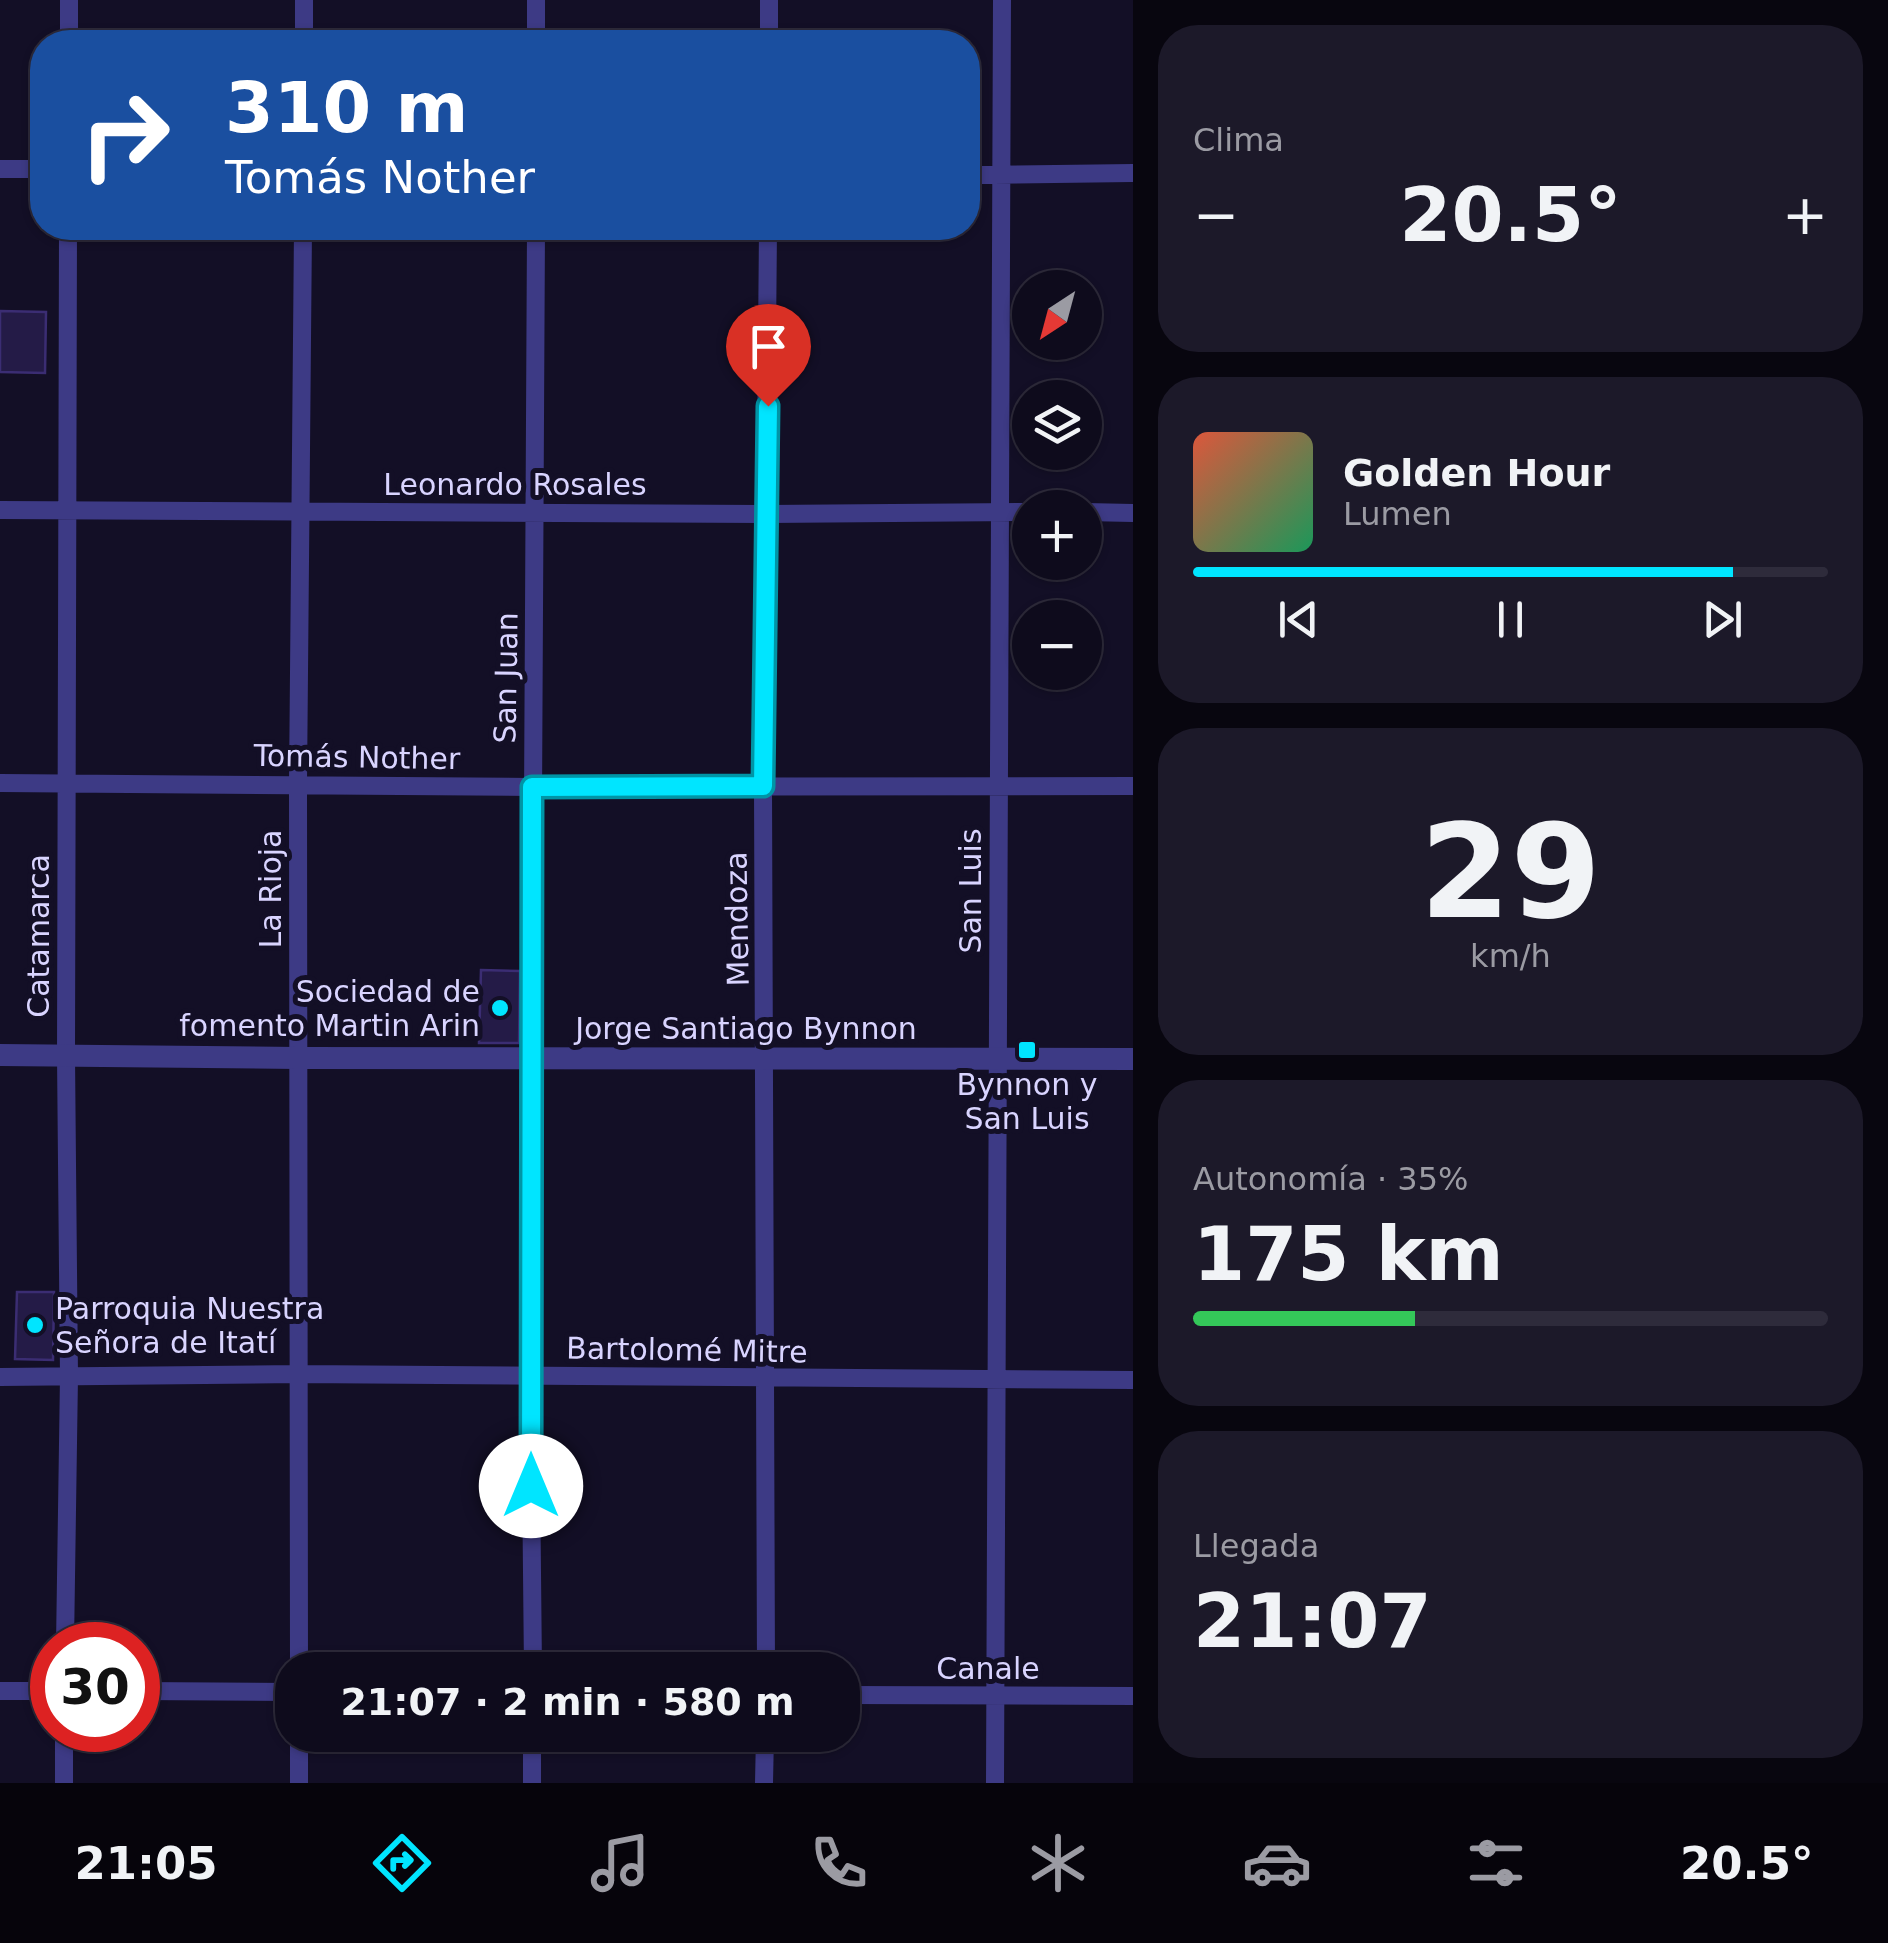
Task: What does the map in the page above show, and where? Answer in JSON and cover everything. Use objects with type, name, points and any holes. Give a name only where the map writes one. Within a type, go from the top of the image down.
[{"type":"street","points":[[69,0],[69,30]]},
{"type":"street","points":[[304,0],[304,30]]},
{"type":"street","points":[[536,0],[536,30]]},
{"type":"street","points":[[769,30],[770,0]]},
{"type":"street","name":"San Luis","points":[[995,1783],[1002,0]]},
{"type":"street","points":[[0,170],[30,169]]},
{"type":"street","points":[[980,175],[1133,173]]},
{"type":"street","name":"Catamarca","points":[[65,1622],[69,1376],[68,240]]},
{"type":"street","name":"La Rioja","points":[[298,1652],[298,784],[303,240]]},
{"type":"street","name":"San Juan","points":[[533,1652],[530,1376],[536,240]]},
{"type":"street","name":"Mendoza","points":[[766,1652],[763,786],[768,240]]},
{"type":"street","name":"Leonardo Rosales","points":[[0,510],[1012,512]]},
{"type":"street","points":[[1102,512],[1133,513]]},
{"type":"street","name":"Tomás Nother","points":[[0,783],[1133,786]]},
{"type":"street","name":"Jorge Santiago Bynnon","points":[[0,1055],[1133,1059]]},
{"type":"street","name":"Bartolomé Mitre","points":[[0,1376],[298,1374],[1133,1380]]},
{"type":"street","points":[[0,1691],[30,1691]]},
{"type":"street","points":[[160,1691],[275,1692]]},
{"type":"street","name":"Canale","points":[[860,1694],[1133,1696]]},
{"type":"street","points":[[64,1752],[64,1783]]},
{"type":"street","points":[[298,1752],[298,1783]]},
{"type":"street","points":[[532,1752],[532,1783]]},
{"type":"street","points":[[764,1783],[765,1752]]},
{"type":"building","points":[[0,311],[46,312],[45,373],[0,372]]},
{"type":"building","name":"Sociedad de fomento Martin Arin","points":[[481,970],[520,971],[519,1043],[479,1043]]},
{"type":"building","name":"Parroquia Nuestra Señora de Itatí","points":[[17,1292],[54,1292],[53,1360],[15,1359]]},
{"type":"place","name":"Sociedad de fomento Martin Arin","points":[[500,1008]]},
{"type":"place","name":"Bynnon y San Luis","points":[[1027,1050]]},
{"type":"place","name":"Parroquia Nuestra Señora de Itatí","points":[[35,1325]]},
{"type":"route","points":[[531,1486],[532,787],[763,786],[768,406]]}]
